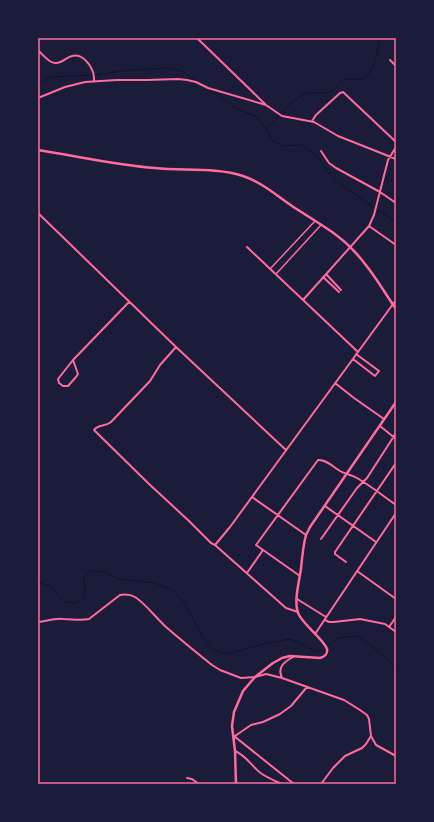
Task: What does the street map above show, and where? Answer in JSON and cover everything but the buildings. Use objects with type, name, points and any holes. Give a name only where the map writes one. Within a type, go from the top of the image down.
[{"type":"street","points":[[197,38],[266,105],[278,114],[312,121],[338,136],[396,159]]},
{"type":"street","points":[[38,50],[52,63],[56,64],[73,55],[83,58],[92,71],[94,82]]},
{"type":"street","points":[[390,60],[396,66]]},
{"type":"street","points":[[38,98],[64,87],[85,82],[117,80],[182,80],[196,82],[208,88],[266,105]]},
{"type":"street","points":[[312,121],[323,108],[342,92],[396,142]]},
{"type":"street","points":[[303,300],[369,226],[374,215],[388,160],[396,146]]},
{"type":"street","points":[[38,150],[145,167],[237,174],[253,181],[271,191],[321,225],[350,247],[371,271],[396,309]]},
{"type":"street","points":[[321,151],[325,159],[336,168],[380,192],[396,203]]},
{"type":"street","points":[[38,213],[176,347],[286,450]]},
{"type":"street","points":[[270,269],[315,221]]},
{"type":"street","points":[[276,274],[321,225]]},
{"type":"street","points":[[369,226],[396,245]]},
{"type":"street","points":[[246,247],[358,352]]},
{"type":"street","points":[[324,277],[340,291],[326,274]]},
{"type":"street","points":[[215,545],[230,527],[396,300]]},
{"type":"street","points":[[73,360],[78,372],[77,375],[68,386],[62,386],[58,382],[58,378],[73,360],[129,302]]},
{"type":"street","points":[[176,347],[160,365],[150,380],[111,422],[106,425],[96,427],[94,430],[148,483],[190,521],[211,543],[286,608],[298,612]]},
{"type":"street","points":[[353,359],[375,376],[379,372],[356,354]]},
{"type":"street","points":[[335,383],[384,419]]},
{"type":"street","points":[[236,784],[234,736],[232,726],[234,712],[243,691],[255,677],[285,656],[320,658],[324,656],[327,651],[324,644],[303,621],[297,608],[297,598],[306,535],[324,506],[396,402]]},
{"type":"street","points":[[379,426],[396,439]]},
{"type":"street","points":[[321,539],[357,488],[367,478],[396,433]]},
{"type":"street","points":[[300,576],[256,546],[318,460],[321,460],[363,482],[396,505]]},
{"type":"street","points":[[346,562],[335,554],[335,552],[396,463]]},
{"type":"street","points":[[252,497],[306,535]]},
{"type":"street","points":[[324,506],[376,542]]},
{"type":"street","points":[[315,634],[396,512]]},
{"type":"street","points":[[247,573],[263,550]]},
{"type":"street","points":[[357,571],[396,598]]},
{"type":"street","points":[[38,622],[54,619],[89,619],[120,595],[131,595],[166,627],[220,670],[241,678],[255,677],[266,674],[282,678],[344,700],[367,715],[369,719],[371,736],[376,745],[396,756]]},
{"type":"street","points":[[297,598],[326,617]]},
{"type":"street","points":[[389,627],[396,617]]},
{"type":"street","points":[[324,620],[330,622],[360,619],[385,624],[396,632]]},
{"type":"street","points":[[282,678],[280,668],[285,661],[293,657]]},
{"type":"street","points":[[234,736],[251,725],[263,722],[280,714],[291,706],[307,687]]},
{"type":"street","points":[[234,736],[294,784]]},
{"type":"street","points":[[321,784],[333,768],[345,756],[362,748],[371,736]]},
{"type":"street","points":[[235,751],[247,759],[262,774],[282,784]]},
{"type":"street","points":[[187,778],[192,779],[199,784]]},
{"type":"waterway","points":[[266,129],[288,106],[303,95],[310,93],[326,93],[334,89],[344,79],[358,79],[367,76],[375,61],[379,38]]},
{"type":"waterway","points":[[38,84],[51,77],[169,68],[182,71],[200,83]]},
{"type":"waterway","points":[[209,89],[238,109],[257,117],[272,140],[283,146],[301,145],[310,151],[321,160],[327,171],[340,184],[396,222]]},
{"type":"waterway","points":[[38,582],[51,587],[64,602],[75,603],[84,599],[84,577],[91,571],[105,572],[119,579],[155,583],[172,590],[183,601],[205,641],[214,650],[227,654],[263,644],[290,639],[315,651],[321,651]]},
{"type":"waterway","points":[[328,646],[336,639],[357,636],[385,657],[396,668]]}]
